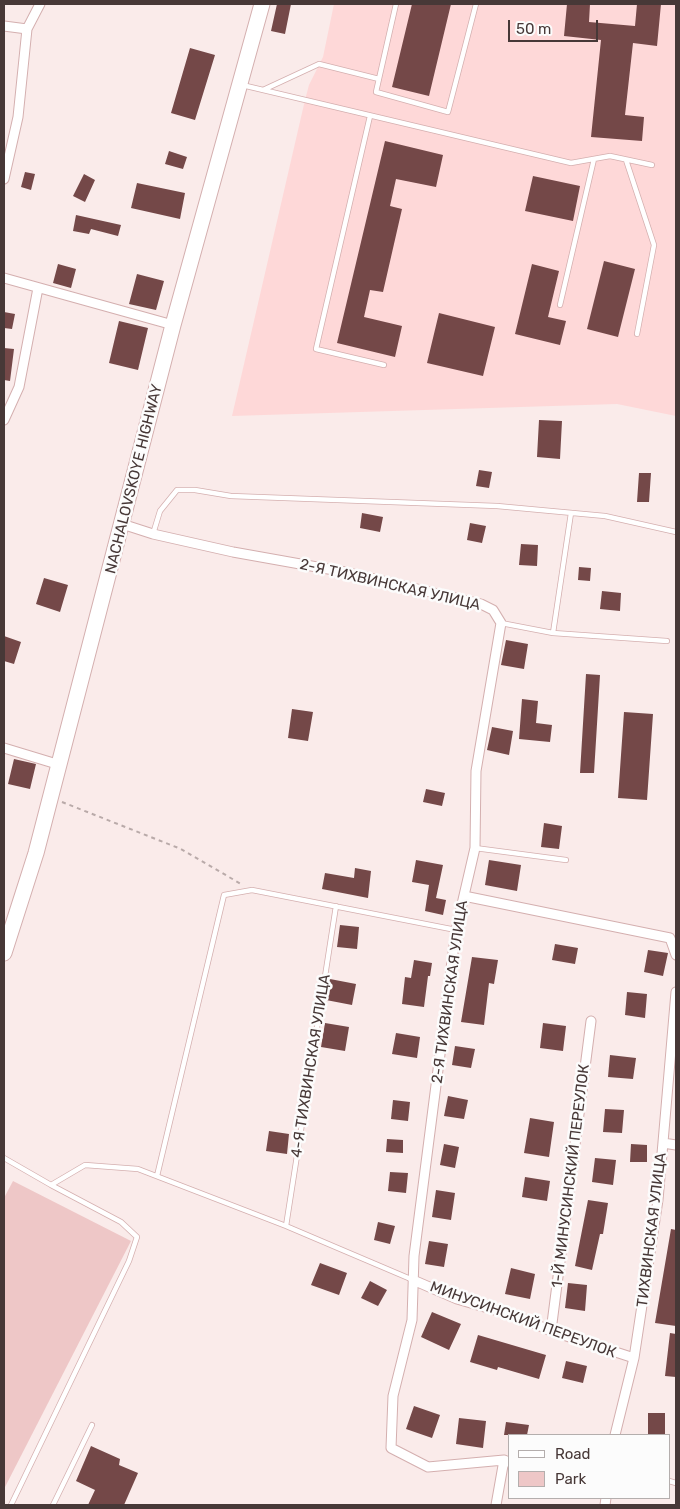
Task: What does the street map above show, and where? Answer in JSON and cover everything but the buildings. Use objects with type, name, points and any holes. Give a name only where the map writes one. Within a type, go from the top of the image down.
[{"type":"main road","name":"NACHALOVSKOYE HIGHWAY","points":[[4,953],[36,853],[60,765],[173,325],[262,4]]},
{"type":"street","points":[[4,179],[18,117],[27,29],[40,4]]},
{"type":"street","points":[[4,26],[27,29]]},
{"type":"street","points":[[4,278],[173,325]]},
{"type":"street","points":[[4,420],[19,387],[38,288]]},
{"type":"street","name":"2-Я ТИХВИНСКАЯ УЛИЦА","points":[[122,524],[153,534],[233,552],[345,572],[481,604],[493,610],[500,623],[476,771],[475,848],[456,930],[413,1280],[412,1320],[393,1396],[391,1448],[428,1468],[506,1461]]},
{"type":"street","points":[[4,748],[60,765]]},
{"type":"street","points":[[464,896],[670,938],[676,955]]},
{"type":"street","name":"ТИХВИНСКАЯ УЛИЦА","points":[[615,1434],[634,1358],[658,1200],[676,992]]},
{"type":"street","name":"1-Й МИНУСИНСКИЙ ПЕРЕУЛОК","points":[[551,1331],[590,1021]]},
{"type":"street","points":[[662,1144],[676,1145]]},
{"type":"street","name":"МИНУСИНСКИЙ ПЕРЕУЛОК","points":[[413,1280],[457,1299],[522,1318],[551,1331],[634,1358]]},
{"type":"street","points":[[496,1505],[506,1461]]},
{"type":"lane","points":[[396,4],[376,92],[448,112],[476,4]]},
{"type":"lane","points":[[262,90],[319,64],[379,79]]},
{"type":"lane","points":[[241,85],[572,163],[610,156],[652,165]]},
{"type":"lane","points":[[370,116],[316,350],[384,365]]},
{"type":"lane","points":[[560,305],[594,159]]},
{"type":"lane","points":[[626,160],[654,245],[637,334]]},
{"type":"lane","points":[[153,534],[160,511],[177,490],[196,490],[231,496],[497,506],[605,516],[676,532]]},
{"type":"lane","points":[[554,633],[571,513]]},
{"type":"lane","points":[[500,623],[554,633],[667,641]]},
{"type":"lane","points":[[475,848],[566,860]]},
{"type":"lane","points":[[156,1176],[224,895],[252,890],[456,930]]},
{"type":"lane","name":"4-Я ТИХВИНСКАЯ УЛИЦА","points":[[286,1226],[336,906]]},
{"type":"lane","points":[[4,1158],[122,1222],[137,1237],[129,1261],[11,1505]]},
{"type":"lane","points":[[51,1185],[85,1165],[138,1169],[286,1226],[413,1280]]},
{"type":"lane","points":[[53,1505],[92,1425]]},
{"type":"path","points":[[51,797],[181,849],[252,890]]},
{"type":"shaded area","points":[[334,4],[676,4],[676,416],[617,404],[232,416],[305,100],[309,85],[323,57]]},
{"type":"green space","points":[[13,1181],[131,1241],[4,1489],[4,1198]]}]
